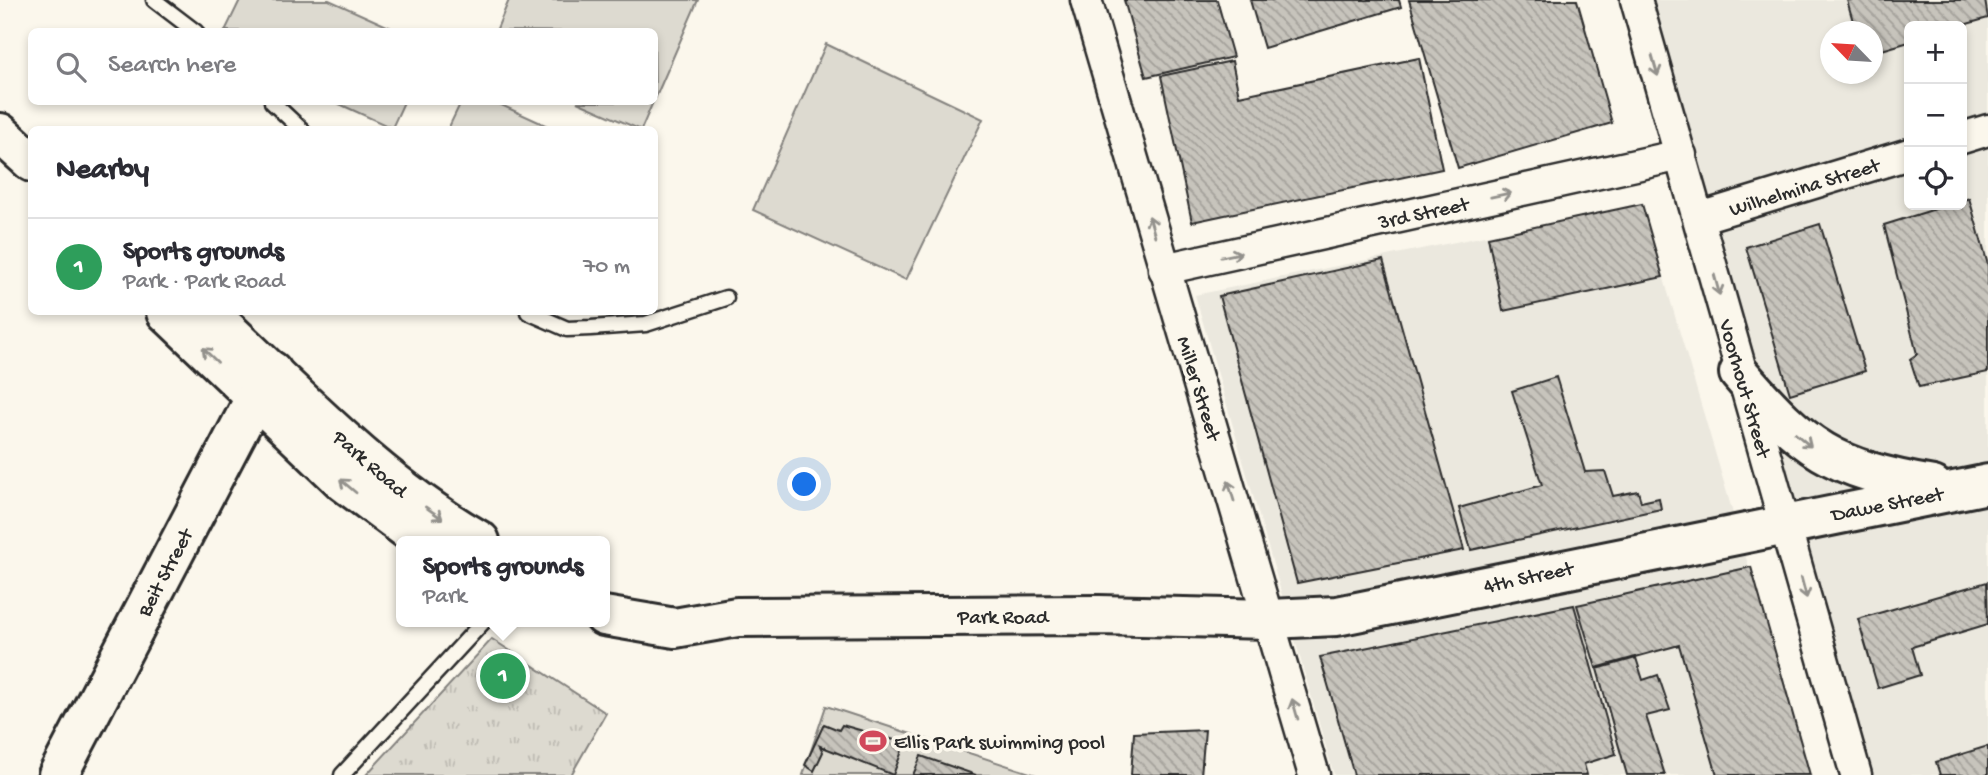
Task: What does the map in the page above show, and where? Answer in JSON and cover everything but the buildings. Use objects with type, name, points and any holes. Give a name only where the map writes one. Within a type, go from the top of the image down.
[{"type":"street","name":"Miller Street","points":[[1086,0],[1314,775]]},
{"type":"street","name":"Voorhout Street","points":[[1636,0],[1856,775]]},
{"type":"street","points":[[1967,136],[1988,130]]},
{"type":"street","points":[[0,133],[28,159]]},
{"type":"street","name":"3rd Street","points":[[1164,269],[1681,155]]},
{"type":"street","name":"Wilhelmina Street","points":[[1699,218],[1904,156]]},
{"type":"street","points":[[170,315],[264,384]]},
{"type":"street","points":[[210,315],[264,384]]},
{"type":"street","points":[[1740,373],[1777,417],[1817,451],[1891,479],[1972,486]]},
{"type":"street","name":"Park Road","points":[[264,384],[344,482],[416,536]]},
{"type":"street","name":"Park Road","points":[[264,384],[441,519],[471,536]]},
{"type":"street","name":"Beit Street","points":[[58,775],[264,384]]},
{"type":"street","name":"Dawe Street","points":[[1786,522],[1972,486]]},
{"type":"street","name":"4th Street","points":[[1269,620],[1337,615],[1786,522]]},
{"type":"street","name":"Park Road","points":[[610,589],[737,617]]},
{"type":"street","name":"Park Road","points":[[610,616],[675,628],[737,617],[1099,615],[1269,620]]},
{"type":"lane","points":[[154,0],[191,28]]},
{"type":"lane","points":[[275,105],[298,126]]},
{"type":"lane","points":[[535,315],[567,329],[646,324],[726,298]]},
{"type":"lane","points":[[342,775],[479,627]]},
{"type":"shaded area","points":[[1633,0],[1988,0],[1988,775],[1841,775]]},
{"type":"shaded area","points":[[1642,204],[1810,775],[1334,775],[1195,295]]},
{"type":"green space","points":[[240,0],[329,0],[391,28],[226,28]]},
{"type":"green space","points":[[509,0],[698,0],[658,92],[658,28],[497,28]]},
{"type":"green space","points":[[826,44],[983,119],[906,280],[753,210]]},
{"type":"green space","points":[[342,105],[403,105],[393,126]]},
{"type":"green space","points":[[460,105],[502,105],[547,126],[449,126]]},
{"type":"green space","points":[[584,105],[652,105],[643,126],[632,126]]},
{"type":"green space","points":[[492,639],[606,713],[571,775],[366,775]]},
{"type":"green space","name":"Ellis Park swimming pool","points":[[826,706],[1036,775],[803,775]]},
{"type":"place","name":"Sports grounds","points":[[503,676]]},
{"type":"place","name":"Ellis Park swimming pool","points":[[873,741]]}]
